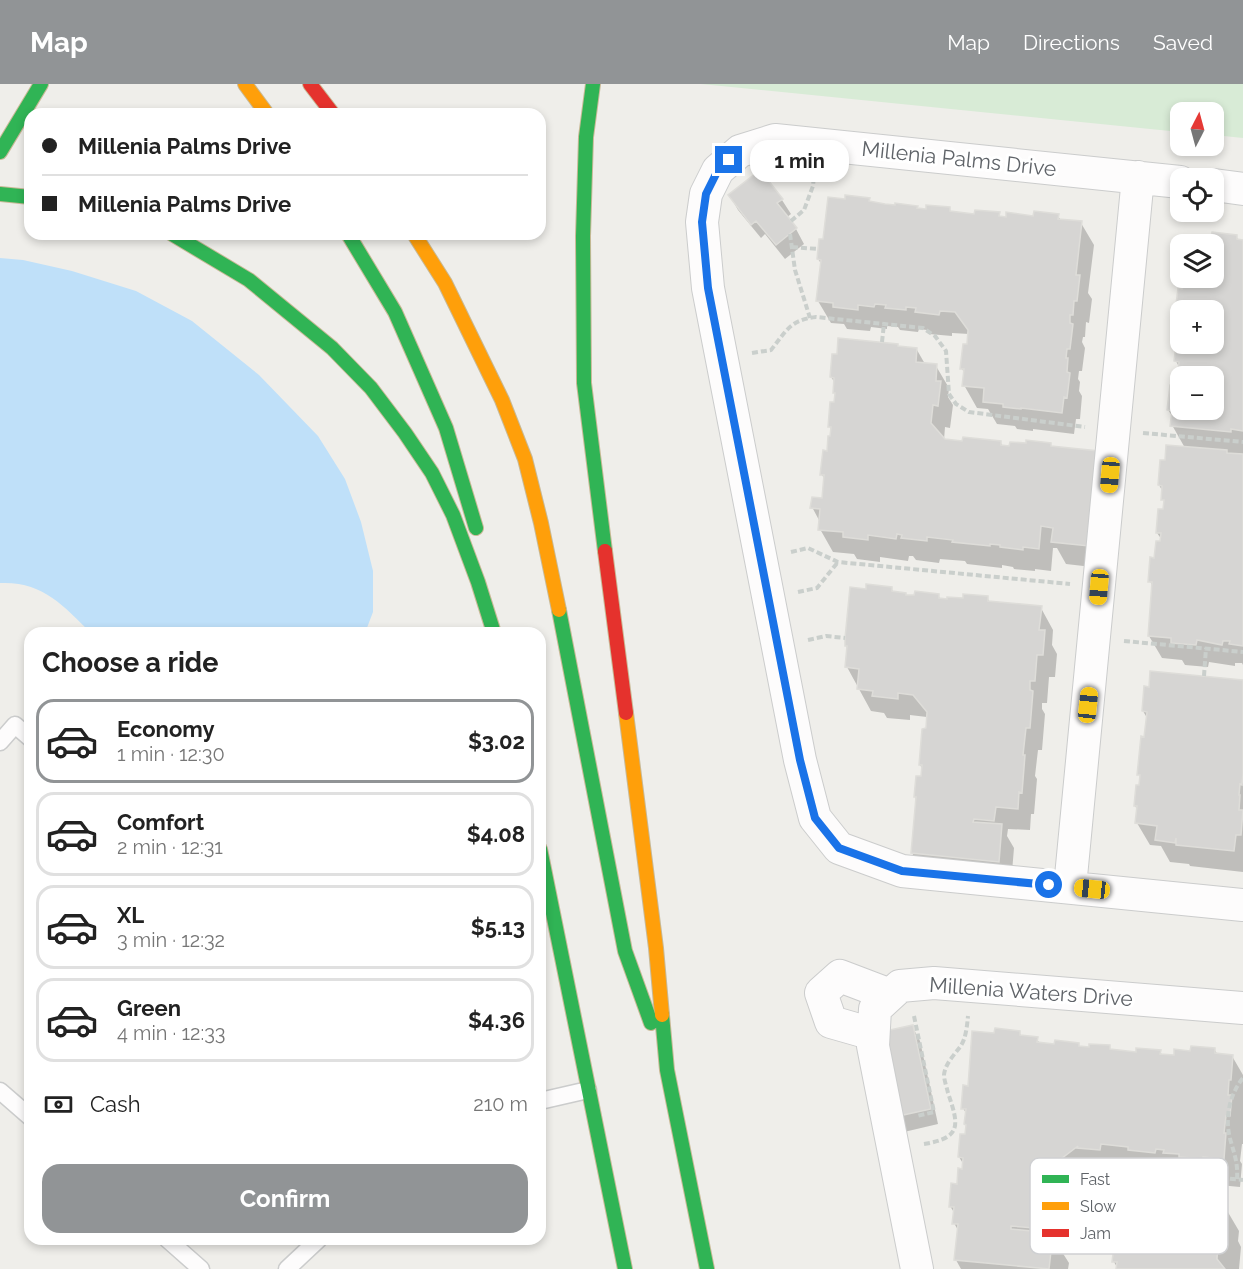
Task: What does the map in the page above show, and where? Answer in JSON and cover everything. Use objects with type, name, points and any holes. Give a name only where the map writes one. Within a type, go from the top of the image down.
[{"type":"highway","points":[[27,108],[41,84]]},
{"type":"highway","points":[[245,84],[263,108]]},
{"type":"highway","points":[[310,84],[328,108]]},
{"type":"highway","points":[[593,84],[586,137],[584,382],[656,948],[667,1070],[707,1269]]},
{"type":"highway","points":[[0,152],[24,112]]},
{"type":"highway","points":[[0,194],[24,196]]},
{"type":"highway","points":[[182,240],[249,280],[332,348],[371,388],[432,473],[453,515],[494,627]]},
{"type":"highway","points":[[352,240],[395,312],[446,428],[473,516],[495,627]]},
{"type":"highway","points":[[418,240],[445,283],[502,400],[525,459],[552,576],[625,951],[667,1070]]},
{"type":"highway","points":[[546,879],[626,1269]]},
{"type":"street","name":"Millenia Palms Drive","points":[[1170,181],[776,140],[740,150],[718,170],[706,194],[702,222],[708,288],[800,760],[815,818],[839,848],[902,871],[1243,905]]},
{"type":"street","points":[[1070,887],[1138,177]]},
{"type":"street","points":[[1224,187],[1243,189]]},
{"type":"street","points":[[873,1034],[831,1022],[821,993],[840,976],[890,995],[875,1009],[873,1046],[917,1269]]},
{"type":"street","name":"Millenia Waters Drive","points":[[890,995],[900,986],[934,983],[1243,1008]]},
{"type":"lane","points":[[0,742],[15,725],[24,733]]},
{"type":"lane","points":[[0,1090],[24,1112]]},
{"type":"lane","points":[[546,1100],[588,1090]]},
{"type":"lane","points":[[174,1245],[201,1269]]},
{"type":"lane","points":[[287,1269],[313,1245]]},
{"type":"path","points":[[791,221],[804,210],[813,186],[816,145]]},
{"type":"path","points":[[790,234],[795,270],[810,318]]},
{"type":"path","points":[[792,247],[818,249]]},
{"type":"path","points":[[721,358],[771,350],[790,326],[804,318],[816,317],[923,328],[935,336],[946,351],[949,394],[956,404],[969,412],[1114,430],[1243,442]]},
{"type":"path","points":[[882,342],[884,324]]},
{"type":"path","points":[[760,558],[808,548],[838,562],[1099,587]]},
{"type":"path","points":[[768,598],[817,588],[838,562]]},
{"type":"path","points":[[777,646],[826,636],[845,638]]},
{"type":"path","points":[[1094,638],[1243,652]]},
{"type":"path","points":[[1204,676],[1206,648]]},
{"type":"path","points":[[891,1136],[934,1143],[948,1138],[955,1130],[956,1116],[944,1074],[952,1055],[961,1046],[967,1028],[970,986]]},
{"type":"path","points":[[891,1136],[934,1112],[914,1015]]},
{"type":"path","points":[[1237,1179],[1238,1167],[1230,1139],[1228,1118],[1230,1103],[1243,1078]]},
{"type":"path","points":[[1228,1178],[1243,1180]]},
{"type":"green space","points":[[701,84],[1243,84],[1243,138],[1224,136],[1224,102],[1170,102],[1170,131]]},
{"type":"water","points":[[0,258],[23,260],[72,271],[136,291],[192,321],[259,375],[318,436],[345,479],[361,522],[373,571],[373,612],[367,627],[85,627],[61,604],[40,591],[15,583],[0,583]]},
{"type":"building","points":[[760,170],[783,199],[777,203],[797,228],[776,245],[756,221],[751,225],[728,195]]},
{"type":"building","points":[[845,195],[870,198],[869,201],[885,204],[895,205],[895,203],[926,209],[926,205],[950,207],[950,211],[974,214],[975,210],[1000,212],[999,216],[1006,217],[1006,212],[1033,216],[1034,211],[1059,214],[1058,219],[1082,221],[1076,275],[1080,275],[1077,301],[1074,301],[1073,315],[1070,315],[1070,323],[1073,324],[1070,349],[1067,349],[1066,358],[1068,358],[1067,372],[1070,373],[1067,398],[1064,397],[1062,413],[1003,407],[1003,404],[983,402],[984,388],[962,386],[964,369],[960,369],[963,344],[967,344],[968,330],[955,312],[940,311],[939,315],[915,312],[916,308],[906,307],[906,310],[885,308],[886,305],[875,304],[874,307],[858,305],[858,310],[833,307],[833,303],[816,301],[821,260],[817,259],[819,239],[823,239],[828,197],[845,199]]},
{"type":"building","points":[[1212,232],[1237,235],[1237,239],[1243,240],[1243,431],[1231,429],[1231,432],[1170,426],[1171,420],[1224,420],[1224,366],[1179,366],[1179,362],[1174,361],[1175,354],[1224,354],[1224,300],[1177,300],[1178,288],[1224,288],[1224,234],[1212,234]]},
{"type":"building","points":[[838,338],[917,348],[916,362],[937,364],[936,381],[941,381],[938,406],[933,405],[931,423],[945,439],[962,441],[963,437],[1001,441],[1001,445],[1009,446],[1010,442],[1026,443],[1026,440],[1051,443],[1051,446],[1099,451],[1089,546],[1051,542],[1053,528],[1041,526],[1039,549],[1023,547],[1023,550],[1000,547],[1000,545],[952,542],[953,540],[927,537],[927,541],[901,538],[902,535],[897,534],[896,539],[868,535],[868,540],[843,537],[843,532],[818,530],[820,509],[810,508],[812,497],[822,498],[824,475],[820,475],[823,450],[827,451],[831,427],[828,427],[830,402],[834,402],[835,393],[833,393],[834,378],[830,377],[832,354],[837,354]]},
{"type":"building","points":[[1170,385],[1170,411],[1167,410]]},
{"type":"building","points":[[1166,445],[1227,450],[1227,453],[1243,454],[1243,646],[1229,644],[1230,641],[1223,641],[1222,645],[1197,640],[1196,645],[1171,643],[1171,638],[1148,636],[1152,582],[1148,582],[1150,557],[1154,558],[1156,541],[1160,541],[1161,533],[1156,533],[1158,509],[1163,509],[1164,500],[1161,500],[1162,486],[1158,485],[1160,460],[1165,460]]},
{"type":"building","points":[[866,584],[892,587],[892,591],[906,593],[906,595],[914,595],[915,591],[939,594],[939,598],[947,599],[947,597],[963,598],[963,594],[988,596],[988,601],[1042,606],[1039,630],[1045,630],[1043,655],[1037,655],[1035,681],[1030,681],[1030,690],[1033,691],[1030,728],[1026,728],[1022,793],[1019,792],[1018,809],[996,807],[994,821],[974,819],[973,822],[1002,824],[999,862],[911,853],[916,776],[921,776],[922,765],[919,765],[922,729],[926,728],[927,712],[913,695],[898,693],[898,699],[872,696],[873,691],[857,689],[859,669],[845,667],[847,646],[845,646],[845,638],[850,587],[866,589]]},
{"type":"building","points":[[1150,671],[1243,680],[1243,773],[1242,785],[1240,784],[1239,810],[1243,810],[1241,835],[1236,835],[1234,851],[1176,845],[1176,838],[1175,843],[1155,840],[1157,826],[1135,823],[1137,806],[1134,806],[1136,785],[1139,785],[1140,775],[1137,775],[1141,736],[1144,737],[1147,712],[1142,711],[1144,686],[1149,687]]},
{"type":"building","points":[[913,1025],[931,1109],[894,1117],[876,1033]]},
{"type":"building","points":[[995,1028],[1020,1031],[1020,1035],[1038,1037],[1037,1042],[1054,1044],[1055,1040],[1079,1043],[1079,1046],[1089,1047],[1089,1044],[1110,1045],[1110,1049],[1136,1052],[1136,1048],[1161,1050],[1160,1054],[1174,1055],[1174,1049],[1190,1051],[1191,1046],[1215,1048],[1215,1053],[1233,1055],[1228,1095],[1232,1095],[1230,1116],[1226,1116],[1224,1158],[1179,1157],[1179,1154],[1163,1153],[1164,1150],[1156,1149],[1155,1153],[1101,1144],[1100,1150],[1077,1148],[1078,1146],[1062,1158],[1030,1158],[1030,1228],[1011,1226],[1011,1229],[1030,1231],[1030,1254],[1051,1254],[1049,1269],[954,1260],[958,1224],[952,1224],[954,1207],[949,1207],[951,1183],[957,1184],[958,1168],[962,1169],[963,1158],[958,1157],[960,1134],[965,1134],[966,1109],[961,1109],[963,1085],[968,1086],[972,1031],[994,1033]]},
{"type":"building","points":[[1113,1254],[1217,1254],[1217,1259],[1225,1269],[1116,1269],[1117,1262],[1112,1262]]},
{"type":"traffic: fast","points":[[27,108],[41,84]]},
{"type":"traffic: fast","points":[[593,84],[586,137],[583,236],[584,383],[605,551]]},
{"type":"traffic: fast","points":[[0,152],[24,112]]},
{"type":"traffic: fast","points":[[0,194],[24,196]]},
{"type":"traffic: fast","points":[[182,240],[249,280],[332,348],[371,388],[432,473],[453,515],[492,627]]},
{"type":"traffic: fast","points":[[352,240],[395,312],[446,428],[476,528]]},
{"type":"traffic: fast","points":[[559,610],[625,951],[651,1023]]},
{"type":"traffic: fast","points":[[546,879],[625,1269]]},
{"type":"traffic: fast","points":[[662,1015],[667,1070],[707,1269]]},
{"type":"traffic: slow","points":[[245,84],[263,108]]},
{"type":"traffic: slow","points":[[418,240],[445,283],[502,400],[525,459],[559,610]]},
{"type":"traffic: slow","points":[[626,713],[656,948],[662,1015]]},
{"type":"traffic: jam","points":[[310,84],[328,108]]},
{"type":"traffic: jam","points":[[605,551],[626,713]]},
{"type":"route","points":[[729,160],[718,170],[706,194],[702,222],[708,288],[800,760],[815,818],[839,848],[902,871],[1049,885]]}]
